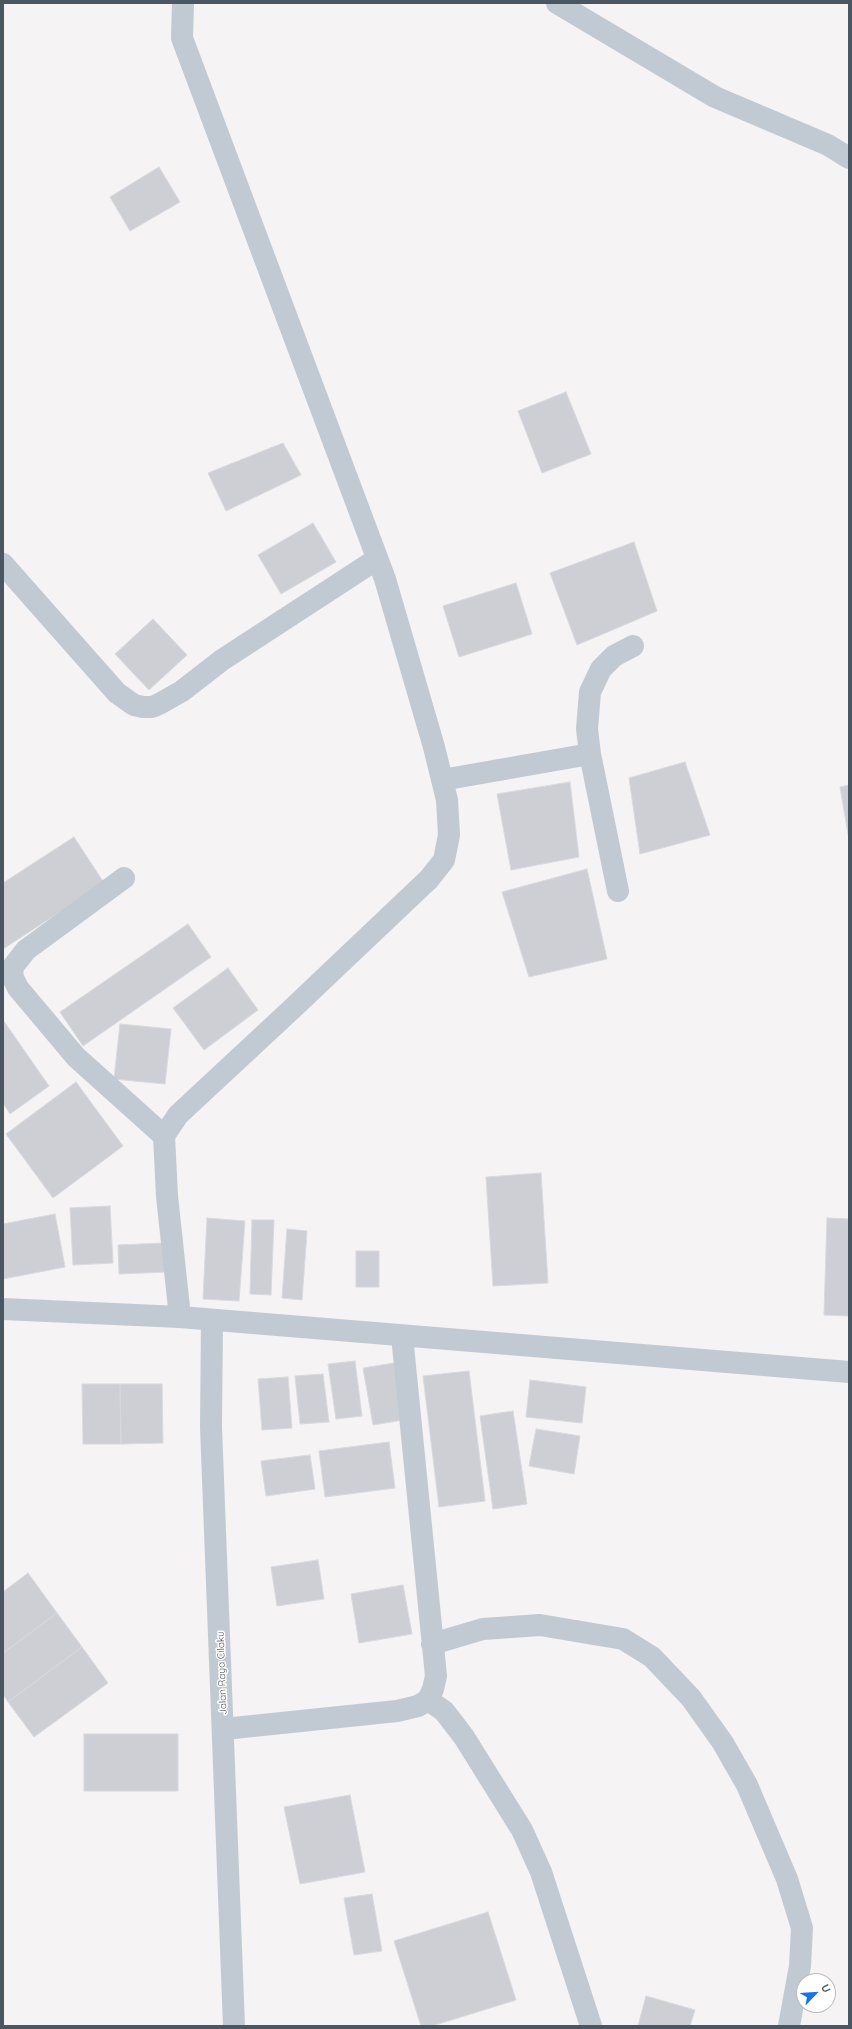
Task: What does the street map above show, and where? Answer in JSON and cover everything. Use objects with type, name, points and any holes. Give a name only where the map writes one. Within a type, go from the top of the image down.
[{"type":"street","points":[[180,1317],[167,1196],[164,1136],[178,1115],[305,998],[429,879],[444,860],[449,835],[447,800],[396,617],[377,559],[182,38],[183,3]]},
{"type":"street","points":[[557,3],[715,97],[828,145],[849,158]]},
{"type":"street","points":[[3,564],[117,693],[134,705],[143,708],[160,704],[182,691],[222,660],[377,559]]},
{"type":"street","points":[[618,891],[590,754],[587,729],[590,692],[601,669],[614,656],[633,646]]},
{"type":"street","points":[[442,780],[590,754]]},
{"type":"street","points":[[124,878],[26,950],[12,968],[13,978],[18,988],[76,1057],[164,1136]]},
{"type":"street","points":[[3,1309],[180,1317],[849,1372]]},
{"type":"street","name":"Jalan Raya Cilaku","points":[[212,1320],[211,1427],[224,1729],[234,2026]]},
{"type":"street","points":[[224,1729],[397,1712],[418,1706],[428,1700],[433,1689],[436,1676],[402,1336]]},
{"type":"street","points":[[432,1644],[483,1629],[540,1625],[623,1639],[652,1657],[691,1698],[723,1743],[747,1785],[789,1886],[802,1928],[800,1966],[789,2026]]},
{"type":"street","points":[[428,1700],[444,1711],[464,1736],[522,1830],[541,1872],[591,2026]]},
{"type":"building","points":[[159,167],[180,202],[130,231],[110,197]]},
{"type":"building","points":[[566,392],[591,454],[542,473],[518,411]]},
{"type":"building","points":[[283,443],[301,475],[226,511],[208,473]]},
{"type":"building","points":[[313,523],[336,562],[281,594],[258,555]]},
{"type":"building","points":[[634,542],[657,611],[577,645],[550,573]]},
{"type":"building","points":[[516,583],[532,634],[459,657],[443,606]]},
{"type":"building","points":[[153,619],[187,655],[149,690],[115,654]]},
{"type":"building","points":[[685,762],[710,835],[640,854],[629,778]]},
{"type":"building","points":[[570,782],[579,857],[511,870],[497,794]]},
{"type":"building","points":[[849,785],[849,840],[840,787]]},
{"type":"building","points":[[74,837],[104,883],[3,949],[3,883]]},
{"type":"building","points":[[587,869],[607,959],[529,977],[502,892]]},
{"type":"building","points":[[188,924],[211,957],[83,1046],[60,1012]]},
{"type":"building","points":[[228,968],[258,1010],[204,1050],[173,1008]]},
{"type":"building","points":[[3,1020],[49,1086],[10,1114],[3,1103]]},
{"type":"building","points":[[120,1024],[171,1029],[165,1084],[114,1079]]},
{"type":"building","points":[[76,1082],[123,1146],[53,1198],[6,1134]]},
{"type":"building","points":[[541,1173],[548,1283],[493,1286],[486,1177]]},
{"type":"building","points":[[110,1206],[113,1263],[73,1265],[70,1208]]},
{"type":"building","points":[[55,1214],[65,1267],[3,1279],[3,1224]]},
{"type":"building","points":[[207,1218],[245,1221],[239,1301],[203,1299]]},
{"type":"building","points":[[827,1218],[849,1219],[849,1316],[824,1315]]},
{"type":"building","points":[[252,1220],[274,1220],[271,1295],[250,1294]]},
{"type":"building","points":[[287,1229],[307,1231],[302,1300],[282,1298]]},
{"type":"building","points":[[165,1243],[166,1272],[119,1274],[118,1245]]},
{"type":"building","points":[[356,1251],[379,1251],[379,1287],[356,1287]]},
{"type":"building","points":[[355,1361],[362,1416],[336,1419],[328,1364]]},
{"type":"building","points":[[394,1363],[403,1420],[373,1425],[363,1368]]},
{"type":"building","points":[[469,1371],[485,1501],[439,1507],[423,1376]]},
{"type":"building","points":[[323,1374],[329,1422],[300,1424],[295,1376]]},
{"type":"building","points":[[288,1377],[292,1428],[262,1430],[258,1379]]},
{"type":"building","points":[[530,1380],[586,1387],[582,1423],[526,1417]]},
{"type":"building","points":[[82,1384],[120,1384],[121,1444],[83,1444]]},
{"type":"building","points":[[120,1384],[162,1384],[163,1443],[121,1444]]},
{"type":"building","points":[[513,1411],[527,1504],[493,1509],[480,1416]]},
{"type":"building","points":[[536,1429],[580,1436],[574,1474],[529,1466]]},
{"type":"building","points":[[389,1442],[395,1488],[325,1497],[319,1451]]},
{"type":"building","points":[[310,1455],[315,1489],[266,1496],[261,1461]]},
{"type":"building","points":[[318,1560],[324,1599],[277,1606],[271,1567]]},
{"type":"building","points":[[28,1573],[57,1613],[3,1653],[3,1592]]},
{"type":"building","points":[[403,1585],[412,1634],[359,1643],[351,1594]]},
{"type":"building","points":[[57,1613],[82,1647],[8,1702],[3,1694],[3,1653]]},
{"type":"building","points":[[82,1647],[108,1683],[34,1737],[8,1702]]},
{"type":"building","points":[[84,1734],[178,1734],[178,1791],[84,1791]]},
{"type":"building","points":[[350,1795],[365,1872],[300,1884],[284,1807]]},
{"type":"building","points":[[372,1894],[382,1951],[354,1955],[344,1898]]},
{"type":"building","points":[[488,1912],[516,2000],[432,2026],[421,2026],[394,1941]]},
{"type":"building","points":[[646,1996],[695,2010],[690,2026],[638,2026]]}]
